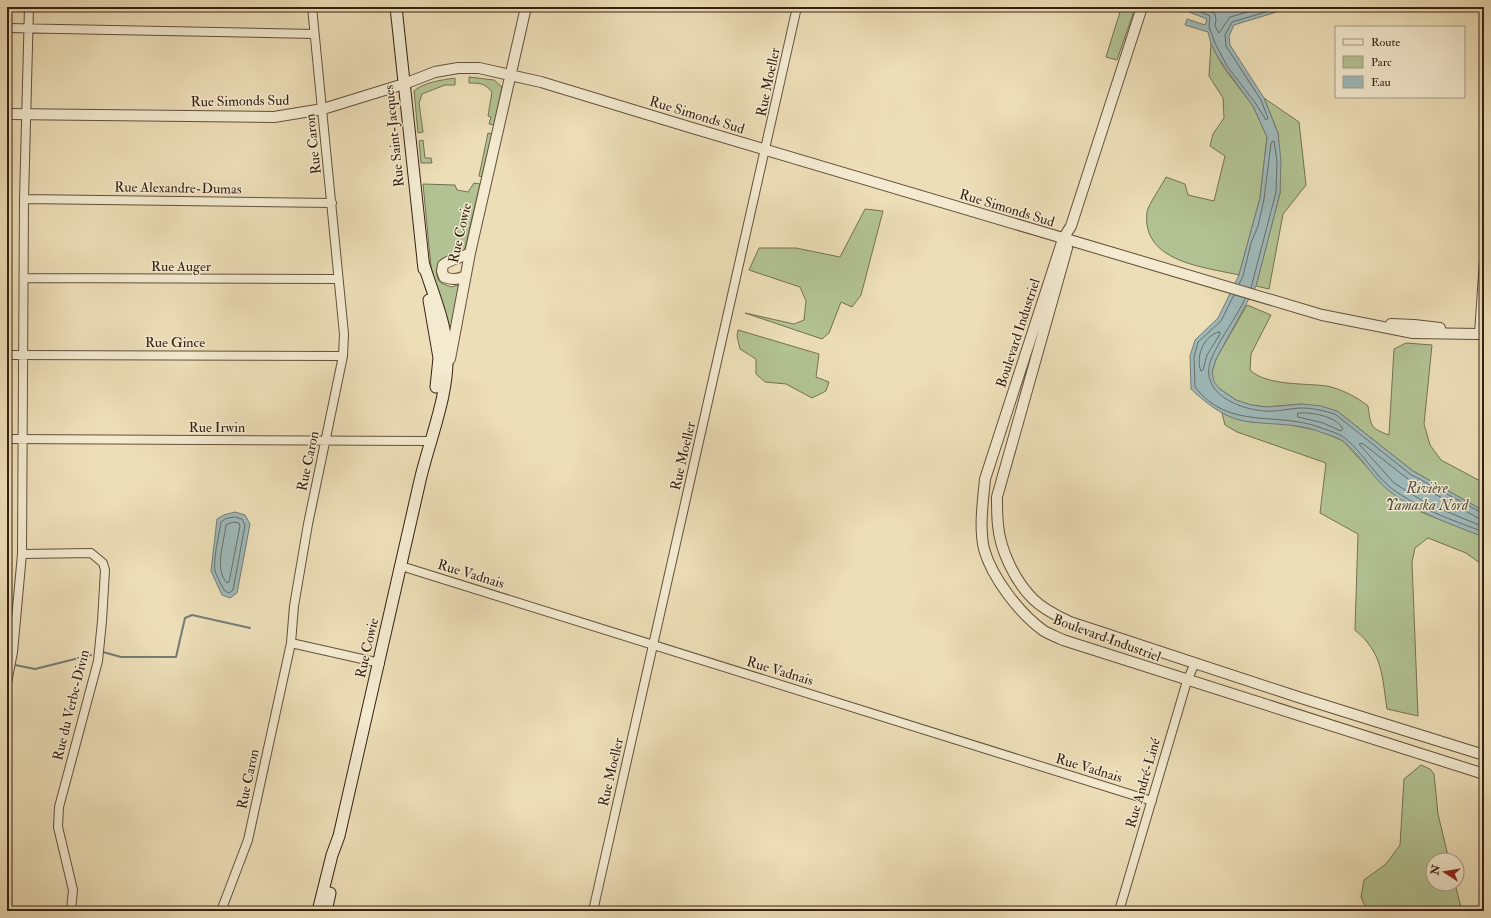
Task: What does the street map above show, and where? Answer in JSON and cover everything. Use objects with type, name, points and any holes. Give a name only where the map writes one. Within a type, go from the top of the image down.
[{"type":"main road","name":"Rue Saint-Jacques","points":[[396,7],[423,262],[439,358],[439,374],[427,442]]},
{"type":"main road","name":"Rue Saint-Jacques","points":[[423,262],[444,328],[447,352],[447,373]]},
{"type":"main road","name":"Rue Cowie","points":[[318,911],[332,855],[339,836],[380,663],[423,467],[447,373]]},
{"type":"main road","name":"Rue Cowie","points":[[423,467],[427,442]]},
{"type":"main road","name":"Rue Cowie","points":[[326,911],[338,856],[339,836]]},
{"type":"street","points":[[7,683],[13,652],[22,554],[24,439],[22,355],[29,7]]},
{"type":"street","name":"Rue Caron","points":[[221,911],[248,840],[291,643],[294,606],[308,524],[343,356],[344,334],[312,7]]},
{"type":"street","name":"Rue Cowie","points":[[447,373],[465,276],[512,75],[526,7]]},
{"type":"street","name":"Rue Moeller","points":[[593,911],[766,150],[797,7]]},
{"type":"street","name":"Boulevard Industriel","points":[[1142,7],[1067,237],[985,479],[982,508],[984,550],[1000,584],[1020,608],[1044,631],[1063,640],[1484,774]]},
{"type":"street","points":[[7,28],[314,34]]},
{"type":"street","name":"Rue Simonds Sud","points":[[7,114],[274,117],[322,109],[404,84],[435,72],[458,68],[479,68],[541,82],[766,150],[1067,237],[1225,287],[1322,315],[1413,333],[1482,334]]},
{"type":"street","name":"Rue Alexandre-Dumas","points":[[24,199],[332,203]]},
{"type":"street","name":"Boulevard Industriel","points":[[1067,237],[997,497],[998,526],[1002,546],[1017,578],[1033,599],[1056,615],[1070,622],[1195,664],[1484,755]]},
{"type":"street","points":[[465,276],[459,279],[451,280],[444,277],[442,271],[443,266],[447,262],[461,258],[470,253]]},
{"type":"street","points":[[1482,334],[1484,259]]},
{"type":"street","name":"Rue Auger","points":[[24,278],[338,279]]},
{"type":"street","name":"Rue Gince","points":[[7,355],[343,356]]},
{"type":"street","name":"Rue Irwin","points":[[7,439],[326,440],[427,442]]},
{"type":"street","name":"Rue du Verbe-Divin","points":[[22,554],[91,553],[103,563],[105,570],[98,661],[59,807],[58,826],[73,890],[72,911]]},
{"type":"street","name":"Rue Vadnais","points":[[401,566],[1152,801]]},
{"type":"street","points":[[291,643],[380,663]]},
{"type":"street","name":"Rue André-Liné","points":[[1119,911],[1187,680],[1195,664]]},
{"type":"green space","points":[[1104,7],[1133,7],[1133,14],[1117,60],[1106,57],[1120,12]]},
{"type":"green space","points":[[1211,44],[1224,68],[1253,106],[1267,137],[1260,198],[1239,275],[1193,265],[1164,252],[1154,242],[1148,229],[1148,209],[1166,177],[1185,184],[1188,195],[1214,201],[1225,156],[1210,146],[1213,134],[1224,118],[1223,98],[1209,76]]},
{"type":"green space","points":[[469,77],[494,80],[502,87],[494,125],[489,124],[491,117],[488,116],[492,92],[482,84],[469,83]]},
{"type":"green space","points":[[455,78],[455,85],[445,85],[422,94],[419,103],[423,132],[418,133],[414,91],[428,83]]},
{"type":"green space","points":[[1264,98],[1299,122],[1306,185],[1283,214],[1269,289],[1256,286],[1280,193],[1278,133]]},
{"type":"green space","points":[[488,133],[492,134],[482,177],[479,176]]},
{"type":"green space","points":[[423,140],[425,158],[431,158],[432,163],[421,163],[419,141]]},
{"type":"green space","points":[[474,183],[480,184],[464,252],[440,262],[437,271],[437,276],[441,283],[451,287],[458,285],[460,287],[451,328],[449,327],[438,294],[431,267],[423,184],[455,185],[457,190],[468,192]]},
{"type":"green space","points":[[865,209],[883,211],[861,295],[852,307],[841,302],[829,333],[822,339],[745,313],[794,324],[804,320],[806,301],[800,287],[749,270],[759,248],[796,248],[840,257]]},
{"type":"green space","points":[[1247,305],[1271,315],[1251,354],[1250,370],[1266,379],[1286,383],[1327,386],[1349,394],[1368,406],[1371,422],[1374,428],[1389,435],[1394,349],[1406,343],[1432,345],[1424,424],[1430,445],[1441,460],[1484,483],[1484,511],[1413,471],[1337,411],[1302,404],[1267,407],[1251,405],[1236,400],[1220,389],[1213,382],[1212,372],[1216,359]]},
{"type":"green space","points":[[738,330],[819,354],[816,377],[829,382],[826,391],[812,398],[786,384],[765,382],[756,374],[756,359],[740,349],[737,336]]},
{"type":"green space","points":[[1222,413],[1251,422],[1286,424],[1320,431],[1343,441],[1388,490],[1421,512],[1484,537],[1484,566],[1466,553],[1428,538],[1415,548],[1412,562],[1418,716],[1387,709],[1380,666],[1376,656],[1371,647],[1355,630],[1358,534],[1320,513],[1326,463],[1237,432],[1225,425]]},
{"type":"green space","points":[[1421,765],[1430,769],[1434,774],[1438,814],[1447,852],[1425,852],[1425,892],[1457,892],[1462,911],[1367,911],[1361,897],[1364,880],[1386,864],[1400,845],[1404,779]]},
{"type":"water","name":"Rivière Yamaska Nord","points":[[1191,7],[1293,7],[1234,25],[1229,36],[1230,45],[1264,98],[1278,133],[1281,161],[1280,193],[1256,286],[1216,359],[1212,372],[1214,382],[1220,389],[1236,400],[1251,405],[1267,407],[1302,404],[1321,406],[1337,411],[1413,471],[1484,511],[1484,537],[1422,512],[1399,498],[1382,485],[1355,452],[1343,441],[1333,436],[1305,427],[1242,421],[1218,411],[1191,389],[1190,356],[1195,340],[1218,318],[1239,275],[1260,198],[1267,137],[1253,106],[1219,59],[1211,44],[1208,32],[1185,25],[1187,19],[1205,25],[1207,19],[1189,12]]},
{"type":"water","points":[[235,512],[245,515],[250,524],[237,593],[230,598],[222,595],[211,571],[217,519]]},
{"type":"waterway","points":[[103,652],[121,657],[176,657],[185,618],[192,615],[250,628]]},
{"type":"waterway","points":[[15,665],[35,669],[91,655]]}]
